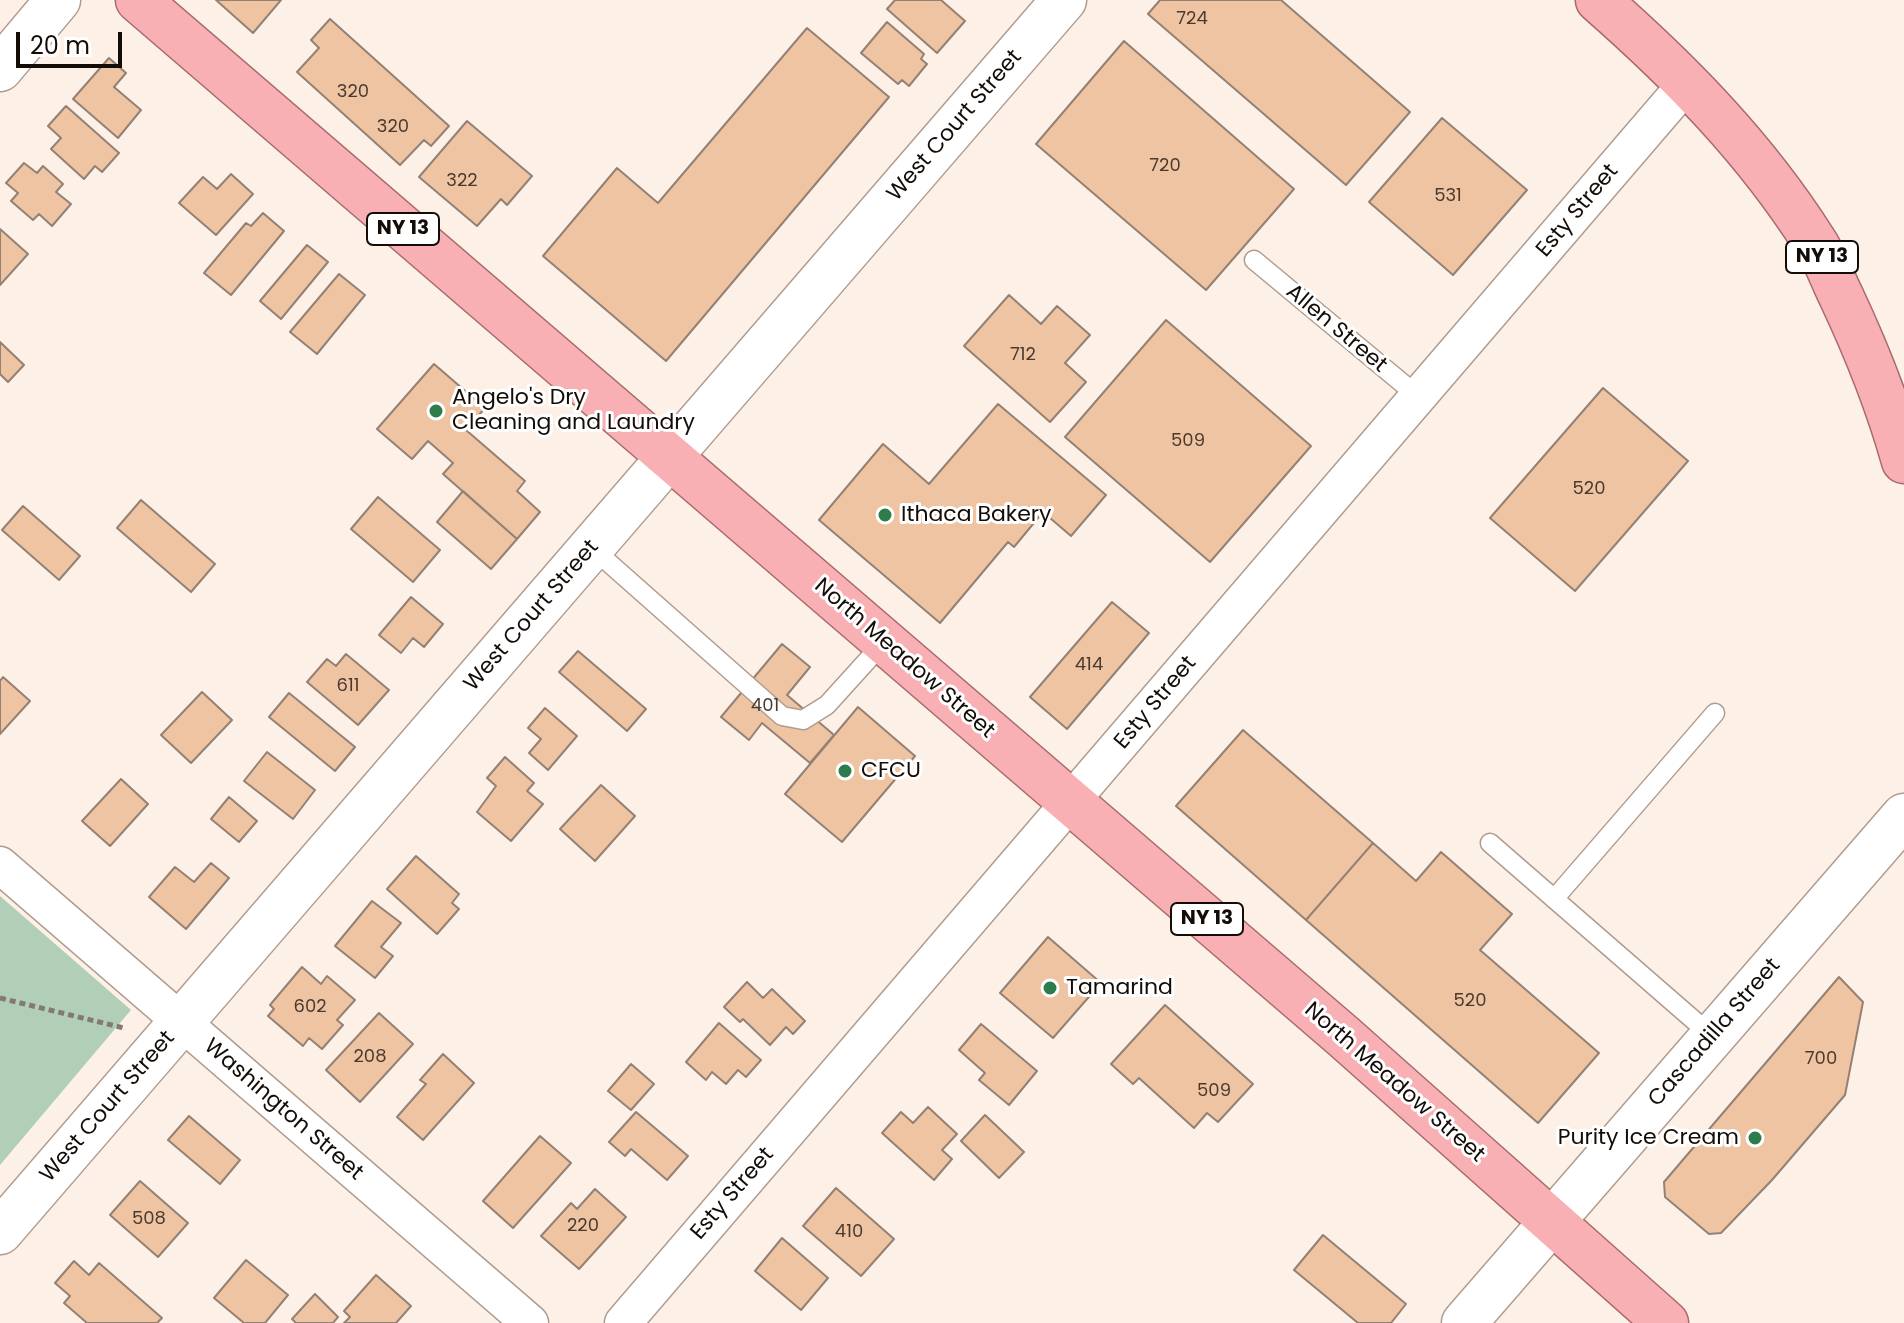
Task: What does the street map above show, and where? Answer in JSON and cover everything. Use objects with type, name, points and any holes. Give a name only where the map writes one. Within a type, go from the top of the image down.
[{"type":"highway","name":"North Meadow Street","points":[[138,0],[1343,1036],[1666,1323]]},
{"type":"highway","name":"NY 13","points":[[1598,0],[1688,82],[1750,150],[1816,243],[1869,356],[1904,461]]},
{"type":"street","points":[[0,69],[58,0]]},
{"type":"street","name":"West Court Street","points":[[0,1232],[1064,0]]},
{"type":"street","name":"Esty Street","points":[[623,1323],[1688,82]]},
{"type":"street","name":"Cascadilla Street","points":[[1464,1323],[1904,816]]},
{"type":"street","name":"Washington Street","points":[[0,865],[530,1323]]},
{"type":"lane","name":"Allen Street","points":[[1254,260],[1419,397]]},
{"type":"lane","points":[[591,547],[782,716],[803,720],[827,705],[884,642]]},
{"type":"lane","points":[[1554,899],[1715,713]]},
{"type":"lane","points":[[1490,843],[1712,1036]]},
{"type":"path","points":[[0,998],[125,1029]]},
{"type":"green space","points":[[0,896],[131,1010],[0,1165]]},
{"type":"building","points":[[216,0],[281,0],[253,33]]},
{"type":"building","points":[[895,0],[941,0],[965,21],[937,53],[887,9]]},
{"type":"building","points":[[1160,0],[1281,0],[1410,112],[1346,185],[1148,14]]},
{"type":"building","points":[[330,19],[449,126],[431,146],[424,140],[400,165],[297,72],[319,48],[311,40]]},
{"type":"building","points":[[887,22],[924,54],[921,59],[927,64],[909,86],[902,80],[898,84],[861,53]]},
{"type":"building","points":[[807,28],[889,97],[666,361],[543,256],[617,168],[658,203]]},
{"type":"building","points":[[1124,41],[1294,189],[1206,290],[1036,144]]},
{"type":"building","points":[[109,58],[126,73],[114,87],[141,110],[118,138],[73,99]]},
{"type":"building","points":[[66,106],[119,153],[102,172],[95,166],[84,179],[51,149],[61,138],[48,126]]},
{"type":"building","points":[[1442,118],[1527,190],[1453,275],[1369,202]]},
{"type":"building","points":[[467,121],[532,176],[507,205],[501,199],[477,226],[419,177]]},
{"type":"building","points":[[24,163],[37,173],[43,166],[63,184],[56,192],[71,204],[52,226],[39,214],[33,220],[11,201],[18,193],[6,183]]},
{"type":"building","points":[[231,174],[253,194],[216,235],[179,203],[203,177],[217,189]]},
{"type":"building","points":[[263,213],[284,231],[231,295],[204,273],[246,223],[251,226]]},
{"type":"building","points":[[0,229],[28,254],[0,285]]},
{"type":"building","points":[[307,245],[328,262],[281,319],[260,301]]},
{"type":"building","points":[[339,274],[365,295],[317,354],[290,332]]},
{"type":"building","points":[[1009,295],[1041,324],[1057,306],[1090,335],[1065,363],[1086,382],[1050,422],[964,346]]},
{"type":"building","points":[[1166,320],[1311,446],[1210,562],[1065,437]]},
{"type":"building","points":[[0,342],[24,365],[8,382],[0,374]]},
{"type":"building","points":[[434,364],[485,408],[466,430],[525,481],[517,491],[540,512],[517,539],[443,474],[453,463],[428,441],[412,459],[377,429]]},
{"type":"building","points":[[1603,388],[1688,461],[1575,591],[1490,518]]},
{"type":"building","points":[[998,404],[1106,495],[1071,536],[1043,512],[1014,547],[1008,542],[940,623],[819,520],[883,444],[929,484]]},
{"type":"building","points":[[463,491],[517,539],[491,569],[437,522]]},
{"type":"building","points":[[378,497],[440,550],[413,582],[351,529]]},
{"type":"building","points":[[141,500],[215,564],[191,592],[117,528]]},
{"type":"building","points":[[23,506],[80,556],[59,580],[2,530]]},
{"type":"building","points":[[411,597],[443,624],[424,647],[413,638],[401,653],[379,635]]},
{"type":"building","points":[[1112,602],[1149,633],[1067,729],[1030,697]]},
{"type":"building","points":[[782,644],[810,667],[787,695],[834,735],[810,763],[762,723],[749,740],[721,717]]},
{"type":"building","points":[[578,651],[646,709],[627,731],[559,672]]},
{"type":"building","points":[[346,654],[389,690],[358,725],[307,682],[327,659],[336,666]]},
{"type":"building","points":[[3,677],[30,701],[0,734],[0,681]]},
{"type":"building","points":[[202,692],[232,720],[191,763],[161,735]]},
{"type":"building","points":[[289,693],[355,747],[335,771],[269,717]]},
{"type":"building","points":[[858,707],[915,756],[842,842],[785,794]]},
{"type":"building","points":[[545,708],[577,736],[548,770],[529,753],[541,739],[528,728]]},
{"type":"building","points":[[1243,730],[1373,843],[1306,920],[1176,806]]},
{"type":"building","points":[[267,752],[315,790],[293,819],[244,781]]},
{"type":"building","points":[[505,757],[534,783],[527,791],[543,804],[511,841],[477,812],[496,786],[487,778]]},
{"type":"building","points":[[121,779],[148,804],[110,846],[82,821]]},
{"type":"building","points":[[601,785],[635,816],[595,861],[560,829]]},
{"type":"building","points":[[229,797],[257,821],[239,842],[211,819]]},
{"type":"building","points":[[1373,843],[1416,881],[1441,852],[1512,914],[1480,950],[1599,1053],[1538,1123],[1306,920]]},
{"type":"building","points":[[416,856],[459,894],[452,903],[459,909],[437,934],[387,889]]},
{"type":"building","points":[[211,863],[229,878],[186,929],[149,897],[175,867],[194,882]]},
{"type":"building","points":[[372,901],[401,923],[381,947],[393,956],[375,978],[335,946]]},
{"type":"building","name":"Tamarind","points":[[1048,937],[1101,983],[1053,1038],[1000,993]]},
{"type":"building","points":[[302,967],[321,984],[327,976],[355,1000],[337,1020],[343,1025],[322,1049],[309,1038],[303,1046],[268,1016],[274,1009],[270,1005]]},
{"type":"building","name":"Purity Ice Cream","points":[[1839,977],[1863,1002],[1845,1095],[1772,1180],[1721,1233],[1709,1234],[1665,1197],[1664,1182]]},
{"type":"building","points":[[747,982],[763,998],[772,989],[805,1021],[793,1034],[786,1027],[770,1045],[743,1019],[740,1022],[724,1007]]},
{"type":"building","points":[[1165,1005],[1253,1084],[1218,1122],[1207,1113],[1194,1128],[1139,1078],[1133,1084],[1111,1064]]},
{"type":"building","points":[[379,1013],[413,1044],[360,1102],[326,1070]]},
{"type":"building","points":[[719,1023],[761,1060],[746,1077],[738,1070],[726,1084],[712,1072],[706,1080],[686,1062]]},
{"type":"building","points":[[981,1024],[1037,1071],[1009,1105],[979,1080],[985,1073],[959,1050]]},
{"type":"building","points":[[443,1054],[474,1083],[423,1140],[397,1117],[426,1084],[420,1080]]},
{"type":"building","points":[[631,1064],[654,1084],[631,1110],[608,1091]]},
{"type":"building","points":[[928,1107],[957,1134],[942,1150],[952,1159],[934,1180],[882,1133],[901,1112],[913,1123]]},
{"type":"building","points":[[636,1112],[688,1156],[667,1180],[631,1149],[625,1156],[609,1142]]},
{"type":"building","points":[[985,1115],[1024,1152],[999,1178],[961,1141]]},
{"type":"building","points":[[189,1116],[240,1160],[220,1184],[168,1140]]},
{"type":"building","points":[[540,1136],[571,1163],[513,1228],[483,1201]]},
{"type":"building","points":[[140,1181],[188,1223],[158,1257],[110,1215]]},
{"type":"building","points":[[836,1188],[894,1239],[861,1276],[803,1226]]},
{"type":"building","points":[[595,1189],[626,1217],[579,1269],[541,1236],[571,1203],[577,1209]]},
{"type":"building","points":[[1323,1235],[1406,1304],[1391,1323],[1358,1323],[1294,1270]]},
{"type":"building","points":[[782,1238],[828,1278],[801,1310],[755,1271]]},
{"type":"building","points":[[246,1260],[288,1295],[265,1323],[244,1323],[214,1298]]},
{"type":"building","points":[[74,1261],[89,1275],[99,1263],[162,1318],[157,1323],[87,1323],[64,1303],[70,1296],[55,1283]]},
{"type":"building","points":[[376,1275],[411,1306],[396,1323],[344,1323],[350,1317],[344,1311]]},
{"type":"building","points":[[315,1294],[338,1317],[333,1323],[296,1323],[292,1319]]},
{"type":"place","name":"Angelo's Dry Cleaning and Laundry","points":[[436,411]]},
{"type":"place","name":"Ithaca Bakery","points":[[885,515]]},
{"type":"place","name":"CFCU","points":[[845,771]]},
{"type":"place","name":"Tamarind","points":[[1050,988]]},
{"type":"place","name":"Purity Ice Cream","points":[[1755,1138]]}]
